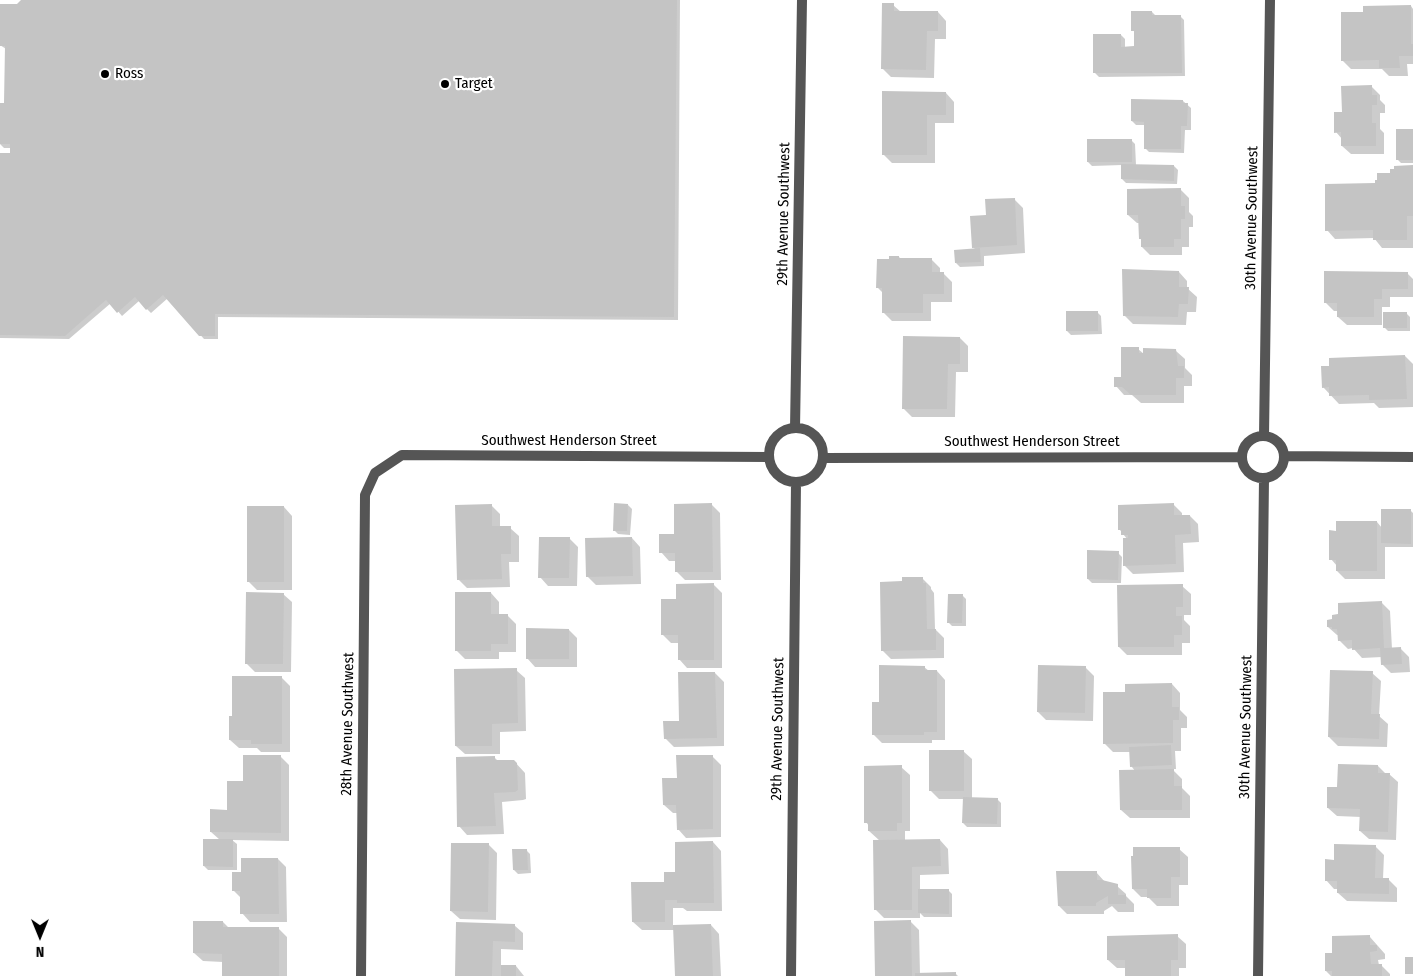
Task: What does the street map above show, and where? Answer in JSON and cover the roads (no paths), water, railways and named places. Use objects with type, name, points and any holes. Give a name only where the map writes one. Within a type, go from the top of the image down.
[{"type":"street","name":"29th Avenue Southwest","points":[[795,428],[802,0]]},
{"type":"street","name":"30th Avenue Southwest","points":[[1264,436],[1270,0]]},
{"type":"street","points":[[795,428],[812,434],[818,440],[823,458],[815,474],[808,480],[796,482],[782,479],[775,473],[769,457],[773,441],[779,434],[795,428]]},
{"type":"street","points":[[1258,436],[1272,437],[1278,441],[1284,456],[1282,468],[1277,474],[1264,479],[1251,475],[1242,464],[1241,457],[1243,450],[1251,439],[1258,436]]},
{"type":"street","name":"Southwest Henderson Street","points":[[375,474],[402,455],[769,457]]},
{"type":"street","points":[[1284,456],[1413,457]]},
{"type":"street","name":"Southwest Henderson Street","points":[[823,458],[1241,457]]},
{"type":"street","name":"28th Avenue Southwest","points":[[360,976],[365,495],[375,474]]},
{"type":"street","name":"30th Avenue Southwest","points":[[1258,976],[1264,479]]},
{"type":"street","name":"29th Avenue Southwest","points":[[791,976],[796,482]]},
{"type":"place","name":"Ross","points":[[105,74]]},
{"type":"place","name":"Target","points":[[445,84]]}]
